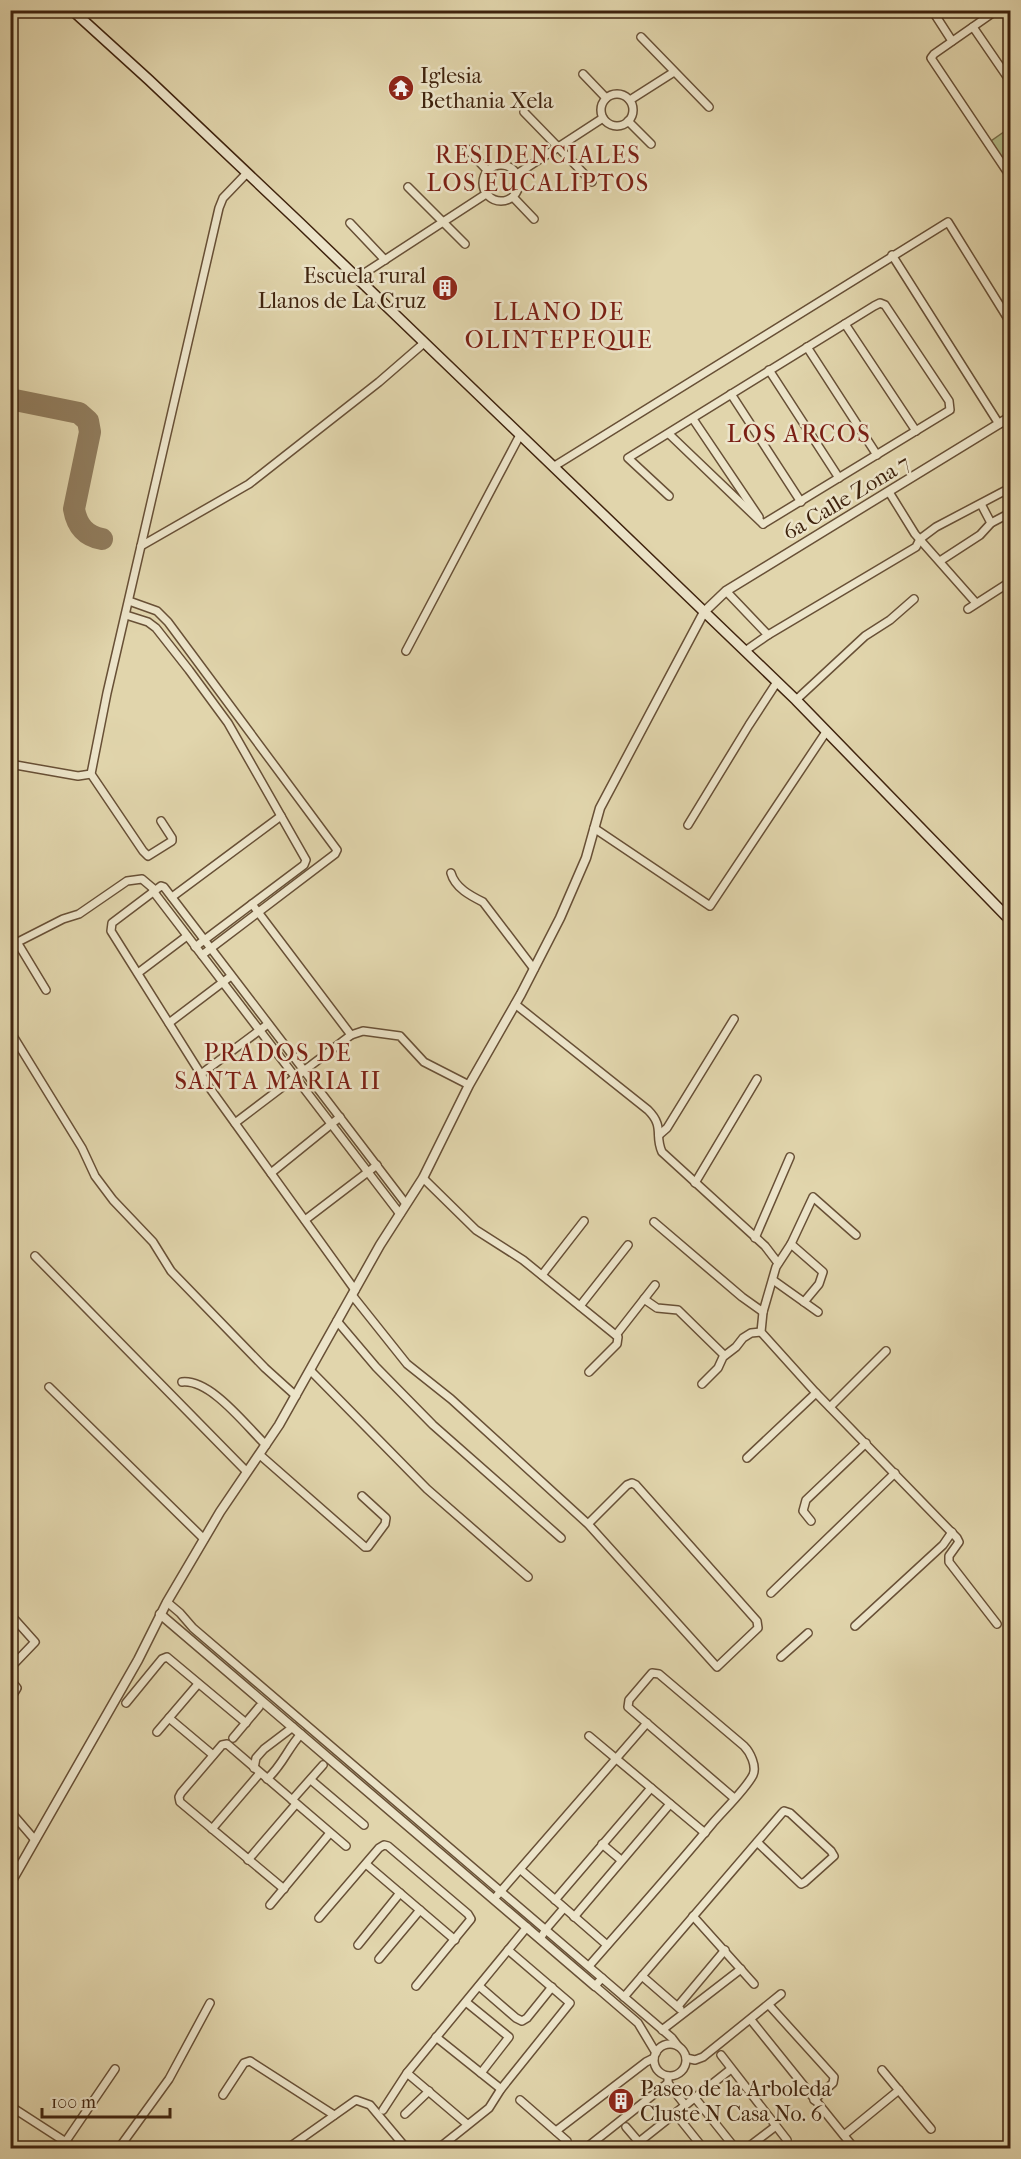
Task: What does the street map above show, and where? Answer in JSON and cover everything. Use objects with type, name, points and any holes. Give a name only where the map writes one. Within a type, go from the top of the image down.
[{"type":"main road","points":[[72,10],[247,173],[796,700],[1011,920]]},
{"type":"street","points":[[932,10],[952,41]]},
{"type":"street","points":[[996,11],[934,54],[931,61],[1011,177]]},
{"type":"street","points":[[973,27],[1011,81]]},
{"type":"street","points":[[641,37],[709,107]]},
{"type":"street","points":[[630,100],[674,72]]},
{"type":"street","points":[[583,74],[606,98]]},
{"type":"street","points":[[618,93],[630,100],[633,109],[628,121],[614,126],[603,118],[601,108],[606,98],[618,93]]},
{"type":"street","points":[[524,112],[592,182]]},
{"type":"street","points":[[517,174],[603,118]]},
{"type":"street","points":[[628,121],[651,144]]},
{"type":"street","points":[[467,149],[488,171]]},
{"type":"street","points":[[502,165],[517,174],[518,188],[513,197],[501,202],[495,201],[486,194],[483,182],[492,168],[502,165]]},
{"type":"street","points":[[161,821],[172,841],[148,856],[91,774],[219,208],[227,193],[247,173]]},
{"type":"street","points":[[408,187],[465,244]]},
{"type":"street","points":[[357,278],[486,194]]},
{"type":"street","points":[[513,197],[534,219]]},
{"type":"street","points":[[553,467],[948,222],[1011,322]]},
{"type":"street","points":[[350,223],[385,260]]},
{"type":"street","points":[[892,255],[999,424]]},
{"type":"street","points":[[669,496],[628,458],[877,304],[883,304],[890,310],[951,405],[948,412],[764,524]]},
{"type":"street","points":[[845,324],[916,431]]},
{"type":"street","points":[[141,546],[249,483],[366,393],[424,344]]},
{"type":"street","points":[[807,347],[877,455]]},
{"type":"street","points":[[769,370],[839,478]]},
{"type":"street","points":[[731,394],[801,502]]},
{"type":"street","name":"6a Calle Zona 7","points":[[10,1884],[127,1680],[167,1602],[204,1539],[296,1396],[353,1292],[423,1178],[469,1085],[534,969],[572,894],[605,797],[704,612],[726,591],[1011,417]]},
{"type":"street","points":[[693,419],[764,524]]},
{"type":"street","points":[[669,434],[764,524]]},
{"type":"street","points":[[406,651],[520,435]]},
{"type":"street","points":[[745,651],[916,547],[920,539],[936,527],[1011,488]]},
{"type":"street","points":[[889,492],[920,539],[976,603]]},
{"type":"street","points":[[981,504],[991,524]]},
{"type":"street","points":[[940,561],[980,535],[991,524],[1011,513]]},
{"type":"street","points":[[968,609],[1011,582]]},
{"type":"street","points":[[726,591],[768,635]]},
{"type":"street","points":[[796,700],[865,636],[890,620],[914,599]]},
{"type":"street","points":[[129,601],[157,611],[168,622],[337,850],[335,854],[202,955]]},
{"type":"street","points":[[126,615],[148,622],[156,628],[228,723],[306,862],[195,946]]},
{"type":"street","points":[[189,670],[198,663]]},
{"type":"street","points":[[688,825],[777,682]]},
{"type":"street","points":[[228,723],[238,717]]},
{"type":"street","points":[[235,735],[246,727]]},
{"type":"street","points":[[594,828],[710,906],[826,732]]},
{"type":"street","points":[[10,764],[78,776],[91,774]]},
{"type":"street","points":[[172,897],[281,816]]},
{"type":"street","points":[[451,873],[455,882],[472,898],[483,902],[534,969]]},
{"type":"street","points":[[46,990],[14,944],[63,918],[79,914],[127,881],[141,879],[154,891],[400,1214]]},
{"type":"street","points":[[406,1204],[162,886],[110,926],[201,1074],[305,1220],[353,1292],[407,1364],[451,1399],[588,1524],[717,1667],[758,1628],[757,1621],[636,1485],[632,1483],[627,1485],[588,1524]]},
{"type":"street","points":[[252,904],[351,1035]]},
{"type":"street","points":[[138,973],[187,936]]},
{"type":"street","points":[[169,1023],[231,976]]},
{"type":"street","points":[[515,1004],[648,1110],[658,1124],[659,1146],[662,1152],[765,1246],[778,1263]]},
{"type":"street","points":[[659,1135],[667,1128],[734,1019]]},
{"type":"street","points":[[201,1074],[268,1024]]},
{"type":"street","points":[[10,1031],[82,1148],[95,1176],[113,1200],[153,1242],[168,1268],[265,1368],[296,1396]]},
{"type":"street","points":[[235,1123],[351,1035],[363,1031],[400,1036],[424,1062],[469,1085]]},
{"type":"street","points":[[695,1183],[757,1079]]},
{"type":"street","points":[[271,1173],[340,1117]]},
{"type":"street","points":[[755,1239],[790,1157]]},
{"type":"street","points":[[305,1220],[377,1165]]},
{"type":"street","points":[[423,1178],[476,1230],[523,1260],[616,1335],[619,1339],[617,1344],[589,1372]]},
{"type":"street","points":[[856,1234],[813,1197],[791,1244],[778,1263],[763,1312],[761,1332],[816,1393],[951,1532],[959,1542],[949,1556],[949,1562],[997,1624]]},
{"type":"street","points":[[542,1275],[584,1221]]},
{"type":"street","points":[[654,1222],[742,1297],[763,1312]]},
{"type":"street","points":[[791,1244],[823,1272],[819,1284],[804,1302]]},
{"type":"street","points":[[580,1306],[628,1245]]},
{"type":"street","points":[[35,1256],[247,1472]]},
{"type":"street","points":[[773,1280],[818,1312]]},
{"type":"street","points":[[616,1335],[655,1285]]},
{"type":"street","points":[[644,1299],[657,1308],[678,1310],[724,1355]]},
{"type":"street","points":[[337,1321],[376,1367],[434,1425],[561,1538]]},
{"type":"street","points":[[702,1384],[718,1368],[724,1355],[732,1351],[747,1335],[761,1332]]},
{"type":"street","points":[[830,1407],[886,1351]]},
{"type":"street","points":[[311,1371],[426,1489],[528,1578]]},
{"type":"street","points":[[182,1382],[195,1382],[210,1390],[266,1445]]},
{"type":"street","points":[[49,1387],[204,1539]]},
{"type":"street","points":[[747,1458],[816,1393]]},
{"type":"street","points":[[811,1521],[803,1511],[806,1500],[866,1443]]},
{"type":"street","points":[[260,1455],[365,1547],[368,1547],[385,1524],[386,1518],[362,1497]]},
{"type":"street","points":[[771,1593],[895,1473]]},
{"type":"street","points":[[855,1626],[942,1545],[951,1532]]},
{"type":"street","points":[[167,1602],[208,1642],[502,1891],[682,2049],[687,2058],[682,2072],[668,2080],[586,2148]]},
{"type":"street","points":[[10,1614],[35,1642],[10,1668]]},
{"type":"street","points":[[160,1614],[638,2024],[655,2056],[659,2072],[668,2080],[685,2105]]},
{"type":"street","points":[[781,1657],[808,1633]]},
{"type":"street","points":[[126,1703],[166,1657],[246,1724]]},
{"type":"street","points":[[589,1966],[705,1833],[734,1798],[754,1773],[754,1765],[747,1749],[655,1672],[650,1675],[628,1702],[630,1709],[734,1798]]},
{"type":"street","points":[[10,1679],[17,1688],[10,1700]]},
{"type":"street","points":[[158,1732],[198,1684]]},
{"type":"street","points":[[233,1738],[259,1707]]},
{"type":"street","points":[[169,1718],[213,1755]]},
{"type":"street","points":[[494,1899],[647,1723]]},
{"type":"street","points":[[212,1829],[257,1770],[256,1758],[293,1727]]},
{"type":"street","points":[[267,1779],[284,1761],[289,1747],[301,1734]]},
{"type":"street","points":[[589,1736],[705,1833]]},
{"type":"street","points":[[284,1889],[180,1802],[179,1797],[222,1745],[227,1744],[346,1846]]},
{"type":"street","points":[[248,1860],[323,1765]]},
{"type":"street","points":[[310,1780],[364,1825]]},
{"type":"street","points":[[555,1900],[651,1788]]},
{"type":"street","points":[[574,1917],[670,1804]]},
{"type":"street","points":[[10,1811],[36,1840]]},
{"type":"street","points":[[624,1997],[756,1842],[783,1812],[787,1811],[834,1856],[801,1884],[756,1842]]},
{"type":"street","points":[[270,1905],[330,1833]]},
{"type":"street","points":[[602,1844],[621,1860]]},
{"type":"street","points":[[319,1918],[379,1848],[386,1845],[471,1917],[470,1923],[416,1986]]},
{"type":"street","points":[[366,1864],[455,1940]]},
{"type":"street","points":[[520,1870],[607,1946]]},
{"type":"street","points":[[358,1945],[400,1893]]},
{"type":"street","points":[[540,1939],[564,1908]]},
{"type":"street","points":[[379,1959],[420,1910]]},
{"type":"street","points":[[693,1916],[754,1984]]},
{"type":"street","points":[[384,2110],[407,2073],[526,1927]]},
{"type":"street","points":[[439,2148],[489,2108],[501,2089],[569,2007],[568,1999],[508,1950]]},
{"type":"street","points":[[678,2006],[725,1950]]},
{"type":"street","points":[[662,2030],[741,1969]]},
{"type":"street","points":[[642,1976],[684,2012]]},
{"type":"street","points":[[595,1986],[602,1978]]},
{"type":"street","points":[[479,1986],[522,2021],[552,1987]]},
{"type":"street","points":[[687,2058],[695,2060],[703,2057],[781,1994]]},
{"type":"street","points":[[466,2002],[509,2037],[481,2073]]},
{"type":"street","points":[[119,2148],[169,2079],[210,2004]]},
{"type":"street","points":[[769,2006],[834,2077],[833,2083],[814,2100]]},
{"type":"street","points":[[751,2020],[854,2148]]},
{"type":"street","points":[[436,2037],[501,2089]]},
{"type":"street","points":[[556,2131],[655,2056],[659,2049],[668,2044],[678,2046]]},
{"type":"street","points":[[721,2055],[787,2140]]},
{"type":"street","points":[[223,2095],[244,2063],[250,2061],[334,2115]]},
{"type":"street","points":[[627,2127],[641,2145],[675,2113],[731,2069]]},
{"type":"street","points":[[66,2141],[114,2070]]},
{"type":"street","points":[[882,2070],[931,2129]]},
{"type":"street","points":[[407,2073],[467,2124]]},
{"type":"street","points":[[844,2135],[899,2090]]},
{"type":"street","points":[[405,2114],[429,2091]]},
{"type":"street","points":[[695,2098],[735,2148]]},
{"type":"street","points":[[288,2148],[356,2100],[370,2105],[405,2148]]},
{"type":"street","points":[[520,2100],[567,2141]]},
{"type":"street","points":[[10,2106],[75,2148]]},
{"type":"street","points":[[675,2113],[703,2148]]},
{"type":"street","points":[[747,2148],[776,2126]]},
{"type":"green space","points":[[1008,129],[1010,133],[1010,171],[991,141]]},
{"type":"taxiway","points":[[10,399],[79,413],[88,421],[90,432],[74,509],[83,529],[102,539]]},
{"type":"place","name":"Iglesia Bethania Xela","points":[[401,88]]},
{"type":"place","name":"Escuela rural Llanos de La Cruz","points":[[445,288]]},
{"type":"place","name":"Paseo de la Arboleda Cluste N Casa No. 6","points":[[621,2101]]},
{"type":"district","name":"RESIDENCIALES LOS EUCALIPTOS","points":[[538,169]]},
{"type":"district","name":"LLANO DE OLINTEPEQUE","points":[[559,326]]},
{"type":"district","name":"LOS ARCOS","points":[[799,434]]},
{"type":"district","name":"PRADOS DE SANTA MARIA II","points":[[278,1067]]}]
